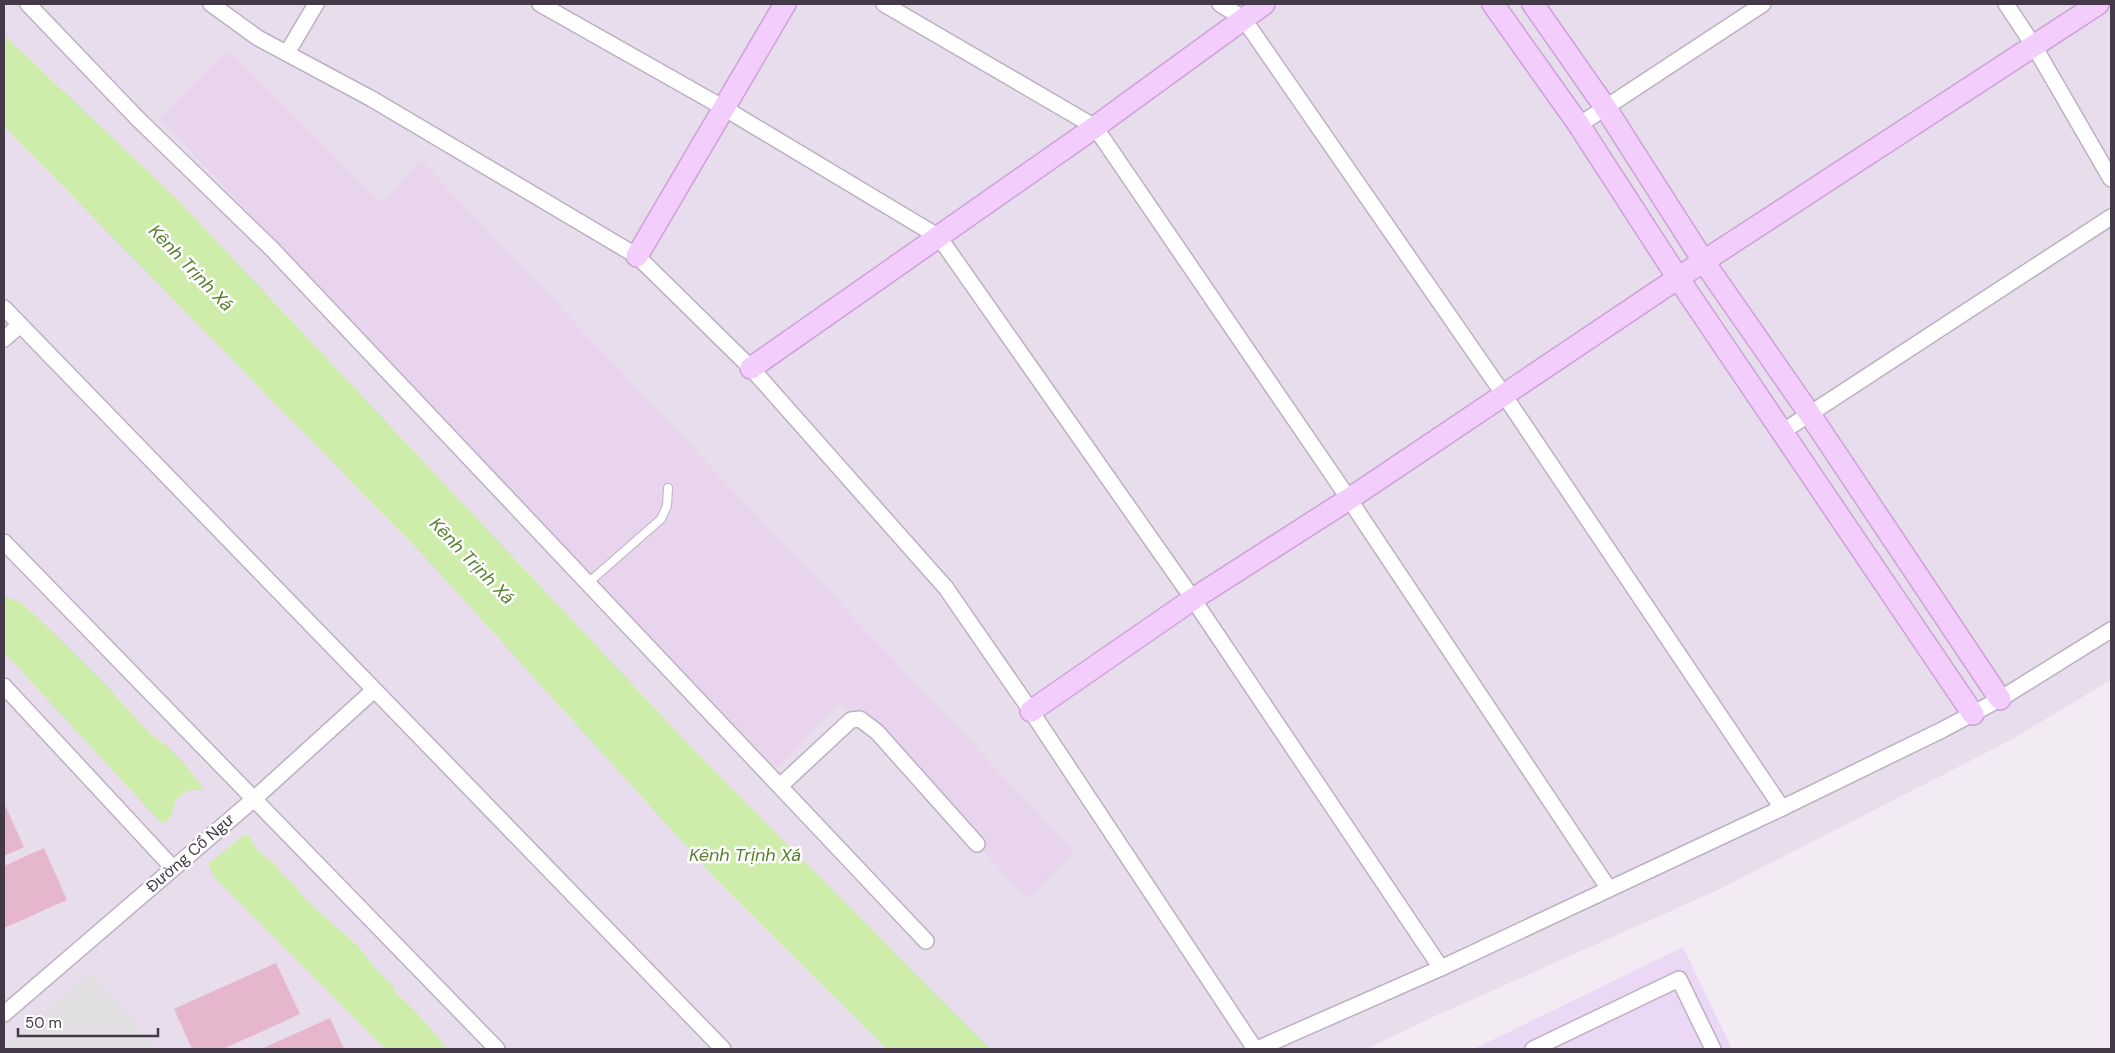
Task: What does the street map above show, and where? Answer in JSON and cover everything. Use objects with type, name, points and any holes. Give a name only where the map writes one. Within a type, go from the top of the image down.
[{"type":"street","points":[[28,4],[136,118],[272,249],[926,941]]},
{"type":"street","points":[[211,4],[258,38],[372,99],[637,256],[750,368],[946,588],[1031,711],[1256,1049],[1441,968],[1782,808],[2000,700],[2111,630]]},
{"type":"street","points":[[287,54],[316,4]]},
{"type":"street","points":[[540,4],[724,108],[939,237],[1193,599],[1441,968]]},
{"type":"street","points":[[637,256],[785,4]]},
{"type":"street","points":[[884,4],[1095,126],[1349,500],[1609,889]]},
{"type":"street","points":[[1220,4],[1244,18],[1504,394],[1782,808]]},
{"type":"street","points":[[750,368],[939,237],[1264,4]]},
{"type":"street","points":[[1493,4],[1579,125],[1678,278],[1973,714]]},
{"type":"street","points":[[1533,4],[1605,107],[1704,262],[1809,413],[2000,700]]},
{"type":"street","points":[[1579,125],[1763,4]]},
{"type":"street","points":[[2006,4],[2034,46],[2111,178]]},
{"type":"street","points":[[1031,711],[1193,599],[1349,500],[1678,278],[2098,4]]},
{"type":"street","points":[[1782,432],[2111,217]]},
{"type":"street","points":[[4,308],[723,1049]]},
{"type":"street","points":[[4,340],[20,325]]},
{"type":"street","points":[[4,544],[497,1049]]},
{"type":"street","points":[[4,686],[173,868]]},
{"type":"street","name":"Đường Cổ Ngư","points":[[4,1014],[254,799],[374,690]]},
{"type":"street","points":[[780,786],[851,720],[860,718],[877,732],[977,844]]},
{"type":"street","points":[[1533,1049],[1679,979],[1713,1049]]},
{"type":"lane","points":[[588,583],[661,519],[667,506],[668,488]]},
{"type":"shaded area","points":[[4,4],[2111,4],[2111,680],[2009,741],[1720,889],[1366,1049],[4,1049]]},
{"type":"shaded area","points":[[228,49],[381,203],[421,160],[1074,851],[1028,898],[840,702],[777,769],[159,118]]},
{"type":"shaded area","points":[[4,803],[24,847],[4,856]]},
{"type":"shaded area","points":[[44,848],[67,900],[4,928],[4,866]]},
{"type":"shaded area","points":[[1683,947],[1732,1049],[1474,1049]]},
{"type":"shaded area","points":[[276,963],[300,1014],[223,1049],[192,1049],[174,1009]]},
{"type":"shaded area","points":[[91,972],[157,1049],[4,1049],[4,1047]]},
{"type":"shaded area","points":[[330,1018],[344,1049],[261,1049]]},
{"type":"water","name":"Kênh Trịnh Xá","points":[[4,35],[176,198],[694,750],[990,1049],[887,1049],[717,880],[424,556],[4,126]]},
{"type":"water","points":[[4,596],[20,602],[35,615],[105,684],[150,734],[167,746],[188,768],[204,789],[187,791],[177,798],[171,816],[166,822],[162,824],[4,652]]},
{"type":"water","points":[[243,836],[249,836],[258,851],[275,864],[279,871],[296,887],[306,900],[359,947],[377,971],[391,983],[396,993],[416,1012],[448,1049],[385,1049],[214,877],[208,864]]}]
